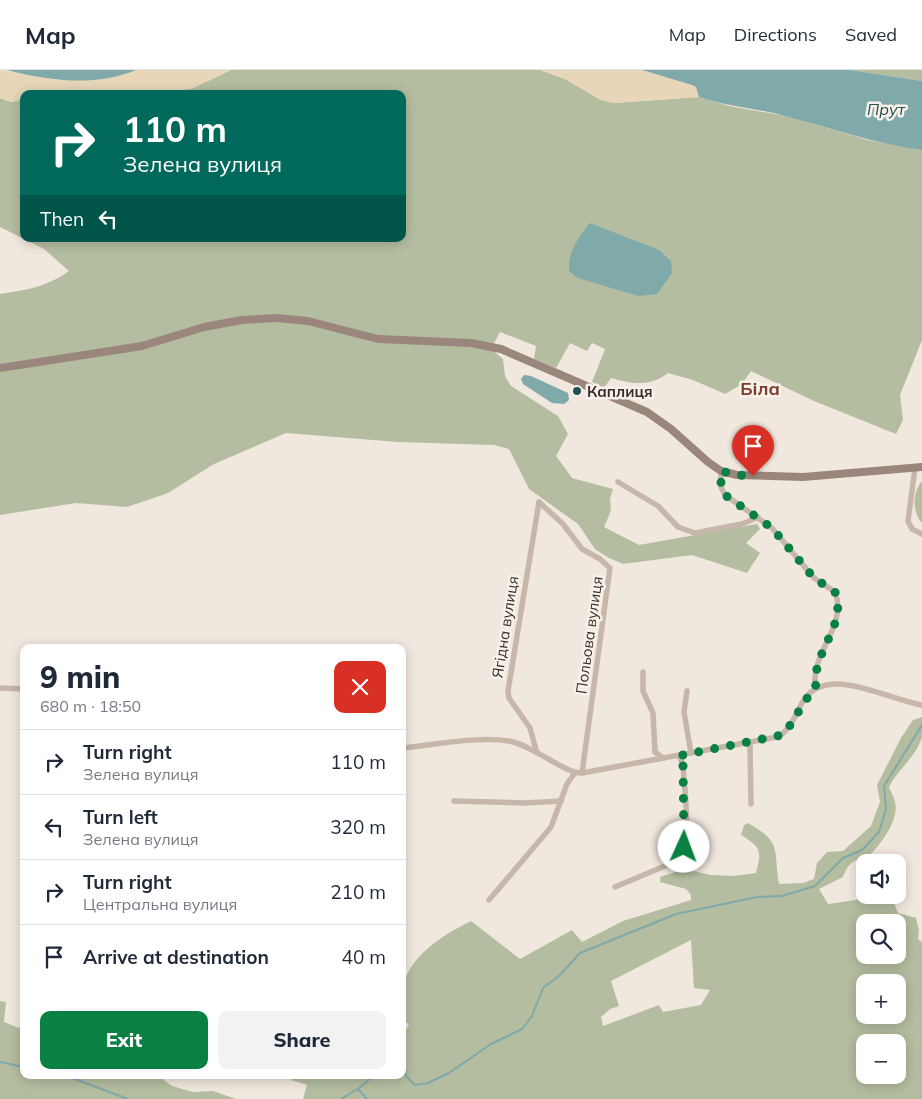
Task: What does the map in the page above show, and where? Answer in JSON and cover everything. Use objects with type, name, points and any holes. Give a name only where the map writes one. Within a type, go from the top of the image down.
[{"type":"main road","points":[[0,368],[142,346],[204,327],[242,320],[276,318],[308,322],[378,339],[470,343],[501,349],[647,412],[671,429],[708,462],[721,471],[737,475],[803,477],[919,467]]},
{"type":"street","points":[[919,467],[908,521],[912,529],[922,534]]},
{"type":"street","points":[[721,471],[721,487],[725,495],[758,517],[784,540],[814,578],[835,592],[837,597],[836,620],[814,674],[816,688]]},
{"type":"street","points":[[618,482],[658,506],[678,527],[695,532],[742,524],[758,517]]},
{"type":"street","name":"Ягідна вулиця","points":[[536,750],[530,728],[509,698],[508,691],[539,502]]},
{"type":"street","name":"Польова вулиця","points":[[539,502],[562,524],[582,550],[600,559],[610,568],[582,773]]},
{"type":"street","points":[[643,672],[643,691],[653,713],[655,752],[664,759]]},
{"type":"street","points":[[406,748],[481,741],[510,741],[536,750],[574,774],[750,743],[782,735],[788,729],[800,705],[816,688],[833,684],[846,685],[922,705]]},
{"type":"street","points":[[0,688],[20,690]]},
{"type":"street","points":[[688,692],[684,712],[691,753]]},
{"type":"street","points":[[750,743],[752,804]]},
{"type":"street","points":[[615,887],[672,863],[679,859],[682,853],[686,833],[683,765],[678,756]]},
{"type":"street","points":[[489,900],[551,827],[567,784],[574,774]]},
{"type":"street","points":[[454,801],[526,803],[561,801]]},
{"type":"green space","points":[[231,70],[540,70],[565,79],[601,100],[614,103],[699,97],[729,106],[786,116],[868,140],[922,150],[922,340],[900,395],[903,420],[896,434],[814,401],[751,371],[742,384],[725,394],[693,380],[668,373],[655,381],[641,383],[611,378],[604,388],[592,382],[605,349],[592,343],[587,351],[570,343],[556,368],[534,359],[536,346],[500,332],[491,349],[503,359],[505,376],[511,386],[558,416],[568,434],[556,456],[572,478],[613,489],[610,499],[611,511],[604,527],[639,545],[757,524],[760,529],[746,543],[760,553],[747,573],[692,555],[623,564],[607,557],[595,549],[578,524],[529,489],[509,449],[494,445],[398,442],[286,433],[214,464],[168,493],[127,507],[76,503],[0,515],[0,294],[27,289],[53,281],[69,271],[44,249],[30,242],[406,242],[406,90],[180,90],[193,88]],"holes":[[[590,223],[638,296],[611,287]]]},
{"type":"green space","points":[[851,70],[922,70],[922,81]]},
{"type":"green space","points":[[0,98],[11,102],[20,100],[20,237],[0,227]]},
{"type":"green space","points":[[922,481],[922,523],[916,513],[915,497]]},
{"type":"green space","points":[[922,717],[922,737],[916,751],[889,787],[895,800],[896,809],[887,834],[871,854],[856,854],[856,860],[848,866],[843,877],[819,889],[828,904],[856,900],[856,904],[894,904],[898,913],[902,914],[856,914],[856,964],[906,964],[906,915],[916,918],[919,930],[918,939],[922,942],[922,1099],[303,1099],[307,1085],[291,1080],[406,1079],[406,1030],[409,1025],[406,1022],[406,977],[418,958],[438,940],[471,921],[520,959],[572,930],[582,942],[623,921],[691,900],[691,895],[686,889],[660,882],[660,877],[685,869],[711,875],[734,876],[756,873],[759,859],[758,850],[753,843],[741,835],[744,825],[748,823],[767,836],[772,842],[776,855],[779,884],[803,883],[814,879],[817,863],[827,852],[843,851],[871,826],[880,802],[877,785],[901,738],[913,720]],"holes":[[[691,940],[694,988],[710,990],[701,1005],[663,1012],[659,1005],[603,1026],[601,1017],[610,1009],[619,1006],[611,981]]]},
{"type":"green space","points":[[0,1001],[6,1002],[4,1022],[20,1027],[20,1079],[162,1079],[172,1086],[193,1092],[213,1091],[236,1099],[0,1099]]},
{"type":"sand","points":[[0,70],[57,80],[88,80],[136,70],[231,70],[193,88],[180,90],[20,90],[20,100],[11,102],[0,98]]},
{"type":"sand","points":[[540,70],[642,70],[692,85],[696,87],[699,97],[614,103],[601,100],[565,79]]},
{"type":"water","points":[[7,70],[136,70],[104,79],[72,80],[39,77]]},
{"type":"water","name":"Прут","points":[[642,70],[851,70],[922,81],[922,150],[870,140],[774,113],[699,97],[696,87],[692,85]]},
{"type":"water","points":[[590,223],[659,250],[671,261],[672,273],[657,294],[638,296],[578,278],[569,271],[572,251]]},
{"type":"water","points":[[524,375],[531,376],[568,393],[569,400],[564,404],[552,403],[523,384],[521,379]]},
{"type":"waterway","points":[[406,1075],[415,1085],[428,1083],[449,1073],[491,1044],[522,1029],[532,1016],[543,988],[560,975],[580,953],[676,914],[757,897],[782,896],[815,886],[843,858],[862,850],[879,832],[886,809],[884,786],[922,725]]},
{"type":"waterway","points":[[0,1062],[20,1066]]},
{"type":"waterway","points":[[75,1079],[128,1099]]},
{"type":"waterway","points":[[367,1099],[358,1089],[369,1079]]},
{"type":"waterway","points":[[341,1099],[358,1089]]},
{"type":"place","name":"Каплиця","points":[[577,391]]},
{"type":"district","name":"Біла","points":[[760,388]]},
{"type":"route","points":[[684,847],[686,833],[683,765],[678,756],[750,743],[782,735],[788,729],[800,705],[816,688],[814,674],[836,620],[838,604],[835,592],[814,578],[772,528],[761,518],[733,502],[725,495],[721,487],[721,471],[753,476]]}]
